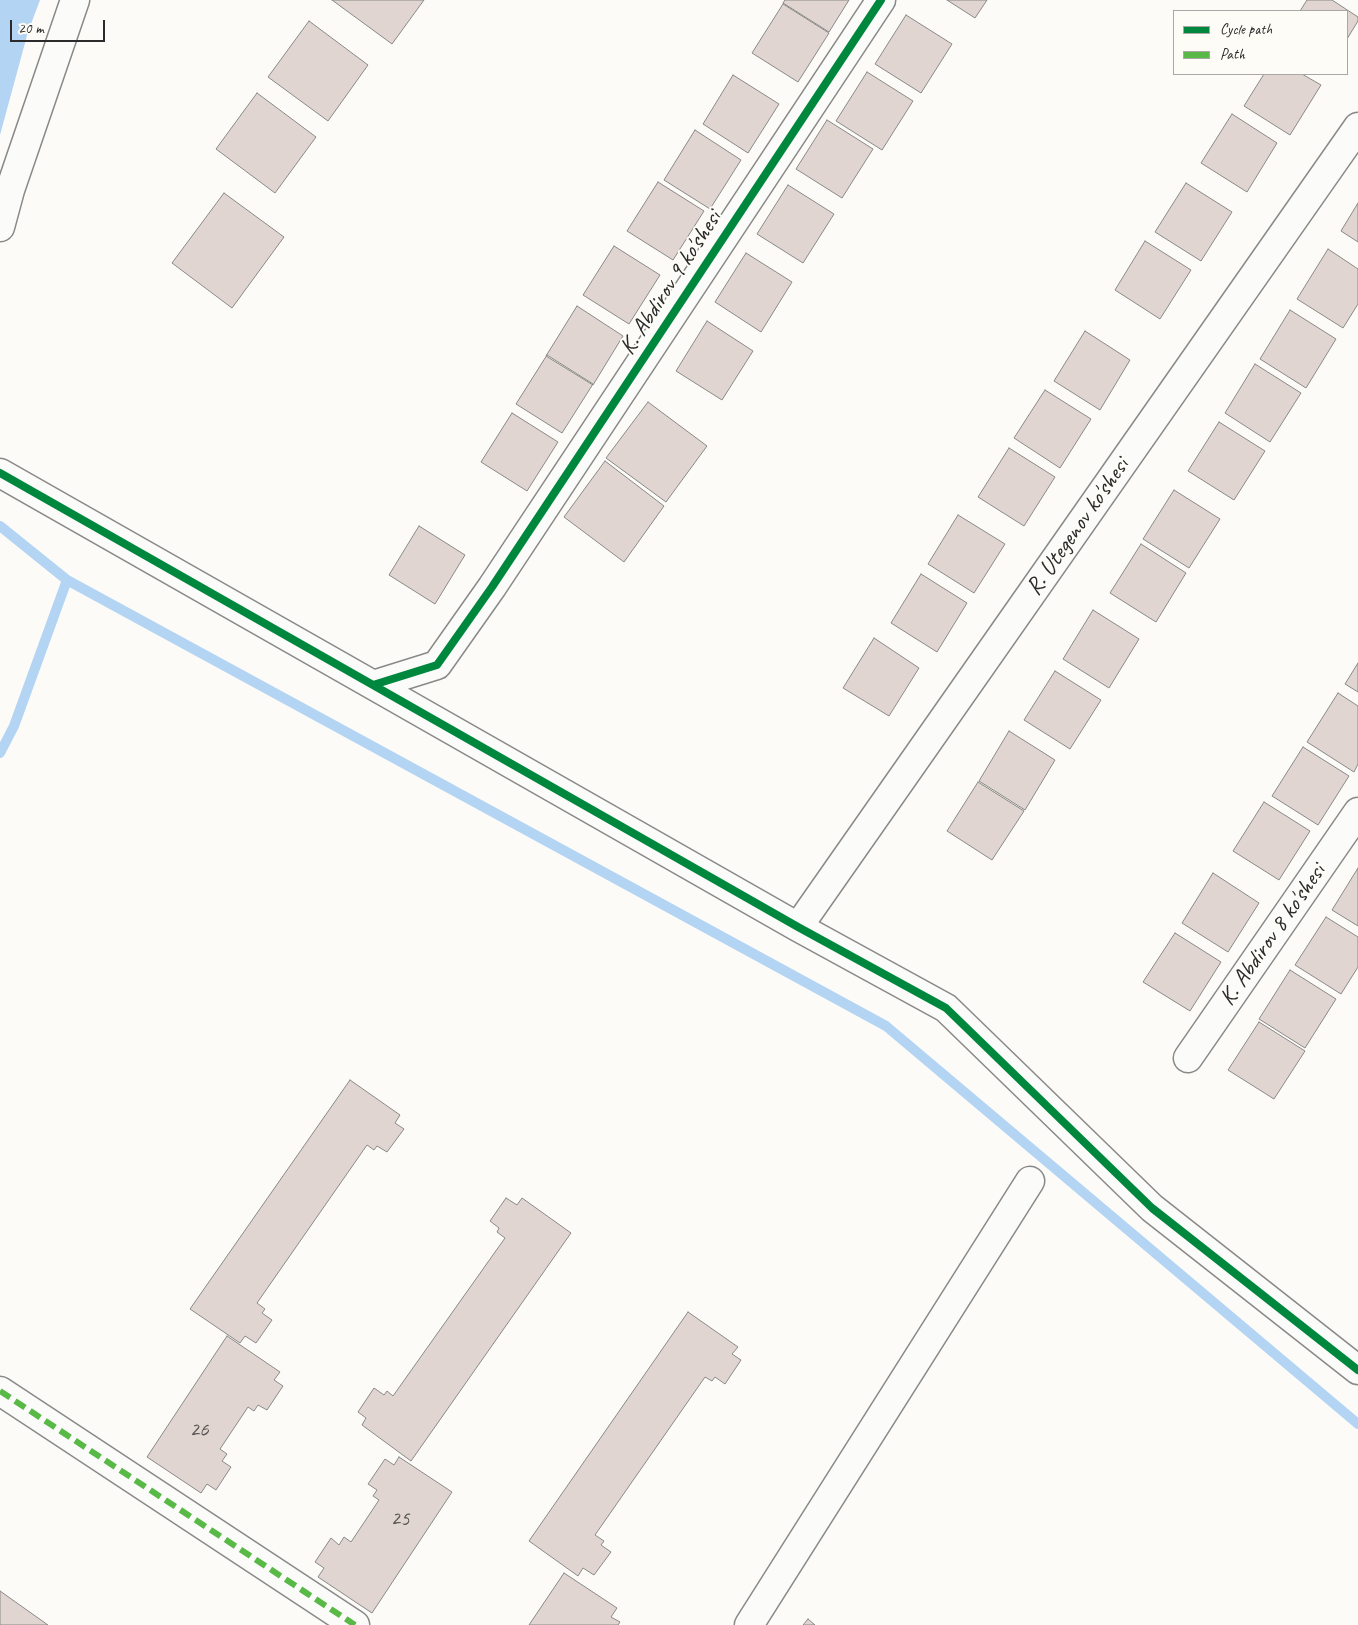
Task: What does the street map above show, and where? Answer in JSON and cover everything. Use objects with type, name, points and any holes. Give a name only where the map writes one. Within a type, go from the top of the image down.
[{"type":"street","points":[[0,227],[10,190],[75,0]]},
{"type":"street","name":"K. Abdirov 9 ko'shesi","points":[[373,685],[437,665],[492,587],[881,0]]},
{"type":"street","name":"R. Utegenov ko'shesi","points":[[798,927],[1358,127]]},
{"type":"street","points":[[0,473],[798,927],[946,1008],[1152,1208],[1358,1370]]},
{"type":"street","name":"K. Abdirov 8 ko'shesi","points":[[1188,1058],[1358,812]]},
{"type":"street","points":[[749,1625],[1030,1181]]},
{"type":"street","points":[[0,1391],[355,1625]]},
{"type":"water","points":[[0,0],[40,0],[28,32],[0,135]]},
{"type":"building","points":[[332,0],[424,0],[392,44]]},
{"type":"building","points":[[785,0],[849,0],[829,32],[783,3]]},
{"type":"building","points":[[947,0],[987,0],[975,18]]},
{"type":"building","points":[[1307,0],[1332,0],[1347,10],[1301,10]]},
{"type":"building","points":[[783,4],[829,33],[798,82],[752,53]]},
{"type":"building","points":[[1348,10],[1358,17],[1358,21],[1348,37]]},
{"type":"building","points":[[906,15],[952,44],[921,93],[875,64]]},
{"type":"building","points":[[309,21],[368,65],[328,121],[268,77]]},
{"type":"building","points":[[867,72],[913,101],[882,150],[836,121]]},
{"type":"building","points":[[733,75],[779,104],[748,153],[703,124]]},
{"type":"building","points":[[1263,75],[1304,75],[1321,85],[1290,135],[1244,106]]},
{"type":"building","points":[[257,93],[316,137],[275,193],[216,149]]},
{"type":"building","points":[[1232,114],[1277,143],[1247,192],[1201,163]]},
{"type":"building","points":[[827,120],[873,149],[842,198],[796,169]]},
{"type":"building","points":[[695,130],[741,160],[710,209],[664,180]]},
{"type":"building","points":[[658,182],[704,211],[673,260],[627,231]]},
{"type":"building","points":[[1186,183],[1232,212],[1201,261],[1155,232]]},
{"type":"building","points":[[788,185],[834,214],[803,263],[757,234]]},
{"type":"building","points":[[224,193],[284,237],[232,308],[172,263]]},
{"type":"building","points":[[1358,203],[1358,242],[1341,231]]},
{"type":"building","points":[[1145,241],[1191,270],[1160,319],[1115,290]]},
{"type":"building","points":[[614,246],[660,275],[629,324],[583,295]]},
{"type":"building","points":[[1328,249],[1358,269],[1358,304],[1343,328],[1297,299]]},
{"type":"building","points":[[746,253],[792,282],[761,332],[715,302]]},
{"type":"building","points":[[577,306],[623,336],[593,385],[546,356]]},
{"type":"building","points":[[1290,310],[1336,339],[1306,388],[1260,359]]},
{"type":"building","points":[[707,321],[753,351],[722,400],[676,371]]},
{"type":"building","points":[[1085,331],[1130,360],[1100,410],[1054,381]]},
{"type":"building","points":[[547,355],[593,384],[562,433],[516,404]]},
{"type":"building","points":[[1255,364],[1301,393],[1270,442],[1225,413]]},
{"type":"building","points":[[1045,390],[1091,419],[1060,468],[1014,438]]},
{"type":"building","points":[[648,402],[707,446],[666,502],[606,458]]},
{"type":"building","points":[[512,413],[558,442],[527,491],[481,462]]},
{"type":"building","points":[[1219,422],[1265,451],[1234,500],[1188,471]]},
{"type":"building","points":[[1009,448],[1055,477],[1024,526],[978,497]]},
{"type":"building","points":[[605,461],[664,506],[624,562],[564,517]]},
{"type":"building","points":[[1174,490],[1220,519],[1189,568],[1143,539]]},
{"type":"building","points":[[958,515],[1005,544],[974,593],[928,564]]},
{"type":"building","points":[[419,526],[465,555],[435,604],[389,575]]},
{"type":"building","points":[[1141,544],[1186,573],[1156,622],[1110,593]]},
{"type":"building","points":[[921,574],[967,603],[937,652],[891,623]]},
{"type":"building","points":[[1093,610],[1139,639],[1109,688],[1063,659]]},
{"type":"building","points":[[874,638],[919,668],[889,716],[843,688]]},
{"type":"building","points":[[1358,663],[1358,692],[1345,684]]},
{"type":"building","points":[[1055,671],[1101,700],[1070,749],[1024,720]]},
{"type":"building","points":[[1338,693],[1358,706],[1358,764],[1354,772],[1307,742]]},
{"type":"building","points":[[1009,731],[1055,760],[1025,810],[979,781]]},
{"type":"building","points":[[1303,747],[1349,776],[1318,825],[1272,796]]},
{"type":"building","points":[[978,782],[1024,811],[992,860],[947,831]]},
{"type":"building","points":[[1264,802],[1310,831],[1279,880],[1233,851]]},
{"type":"building","points":[[1358,868],[1358,926],[1332,910]]},
{"type":"building","points":[[1213,873],[1259,903],[1228,952],[1182,923]]},
{"type":"building","points":[[1326,917],[1358,937],[1358,967],[1341,994],[1295,965]]},
{"type":"building","points":[[1175,933],[1221,962],[1190,1011],[1143,982]]},
{"type":"building","points":[[1290,970],[1336,999],[1305,1048],[1259,1019]]},
{"type":"building","points":[[1259,1022],[1305,1051],[1274,1099],[1228,1070]]},
{"type":"building","points":[[350,1080],[400,1115],[395,1123],[404,1129],[387,1152],[377,1146],[374,1150],[367,1145],[257,1303],[265,1309],[262,1313],[272,1320],[256,1343],[245,1336],[240,1343],[190,1309]]},
{"type":"building","points":[[506,1198],[517,1205],[522,1198],[571,1233],[411,1461],[362,1425],[366,1418],[358,1412],[374,1388],[384,1395],[387,1391],[393,1396],[505,1238],[497,1232],[499,1228],[490,1221]]},
{"type":"building","points":[[688,1312],[738,1347],[732,1354],[741,1360],[725,1384],[715,1377],[712,1381],[705,1377],[595,1535],[604,1541],[601,1545],[611,1552],[594,1575],[583,1568],[578,1576],[529,1541]]},
{"type":"building","points":[[227,1336],[280,1372],[274,1380],[283,1386],[267,1410],[258,1405],[254,1411],[248,1407],[220,1449],[227,1454],[222,1461],[231,1467],[216,1490],[207,1484],[201,1493],[147,1457]]},
{"type":"building","points":[[399,1457],[452,1492],[372,1613],[318,1577],[324,1568],[315,1562],[331,1538],[339,1545],[344,1537],[351,1542],[379,1500],[373,1496],[377,1490],[368,1484],[385,1459],[394,1465]]},
{"type":"building","points":[[564,1573],[617,1608],[611,1617],[620,1622],[618,1625],[529,1625]]},
{"type":"building","points":[[0,1591],[48,1625],[0,1625]]},
{"type":"building","points":[[808,1619],[815,1625],[803,1625]]},
{"type":"waterway","points":[[0,526],[67,580],[886,1026],[1358,1424]]},
{"type":"waterway","points":[[0,753],[14,726],[67,580]]},
{"type":"marked path","points":[[0,1391],[355,1625]]},
{"type":"cycle path","points":[[0,473],[373,685],[437,665],[492,587],[881,0]]},
{"type":"cycle path","points":[[373,685],[798,927],[946,1008],[1152,1208],[1358,1370]]}]
